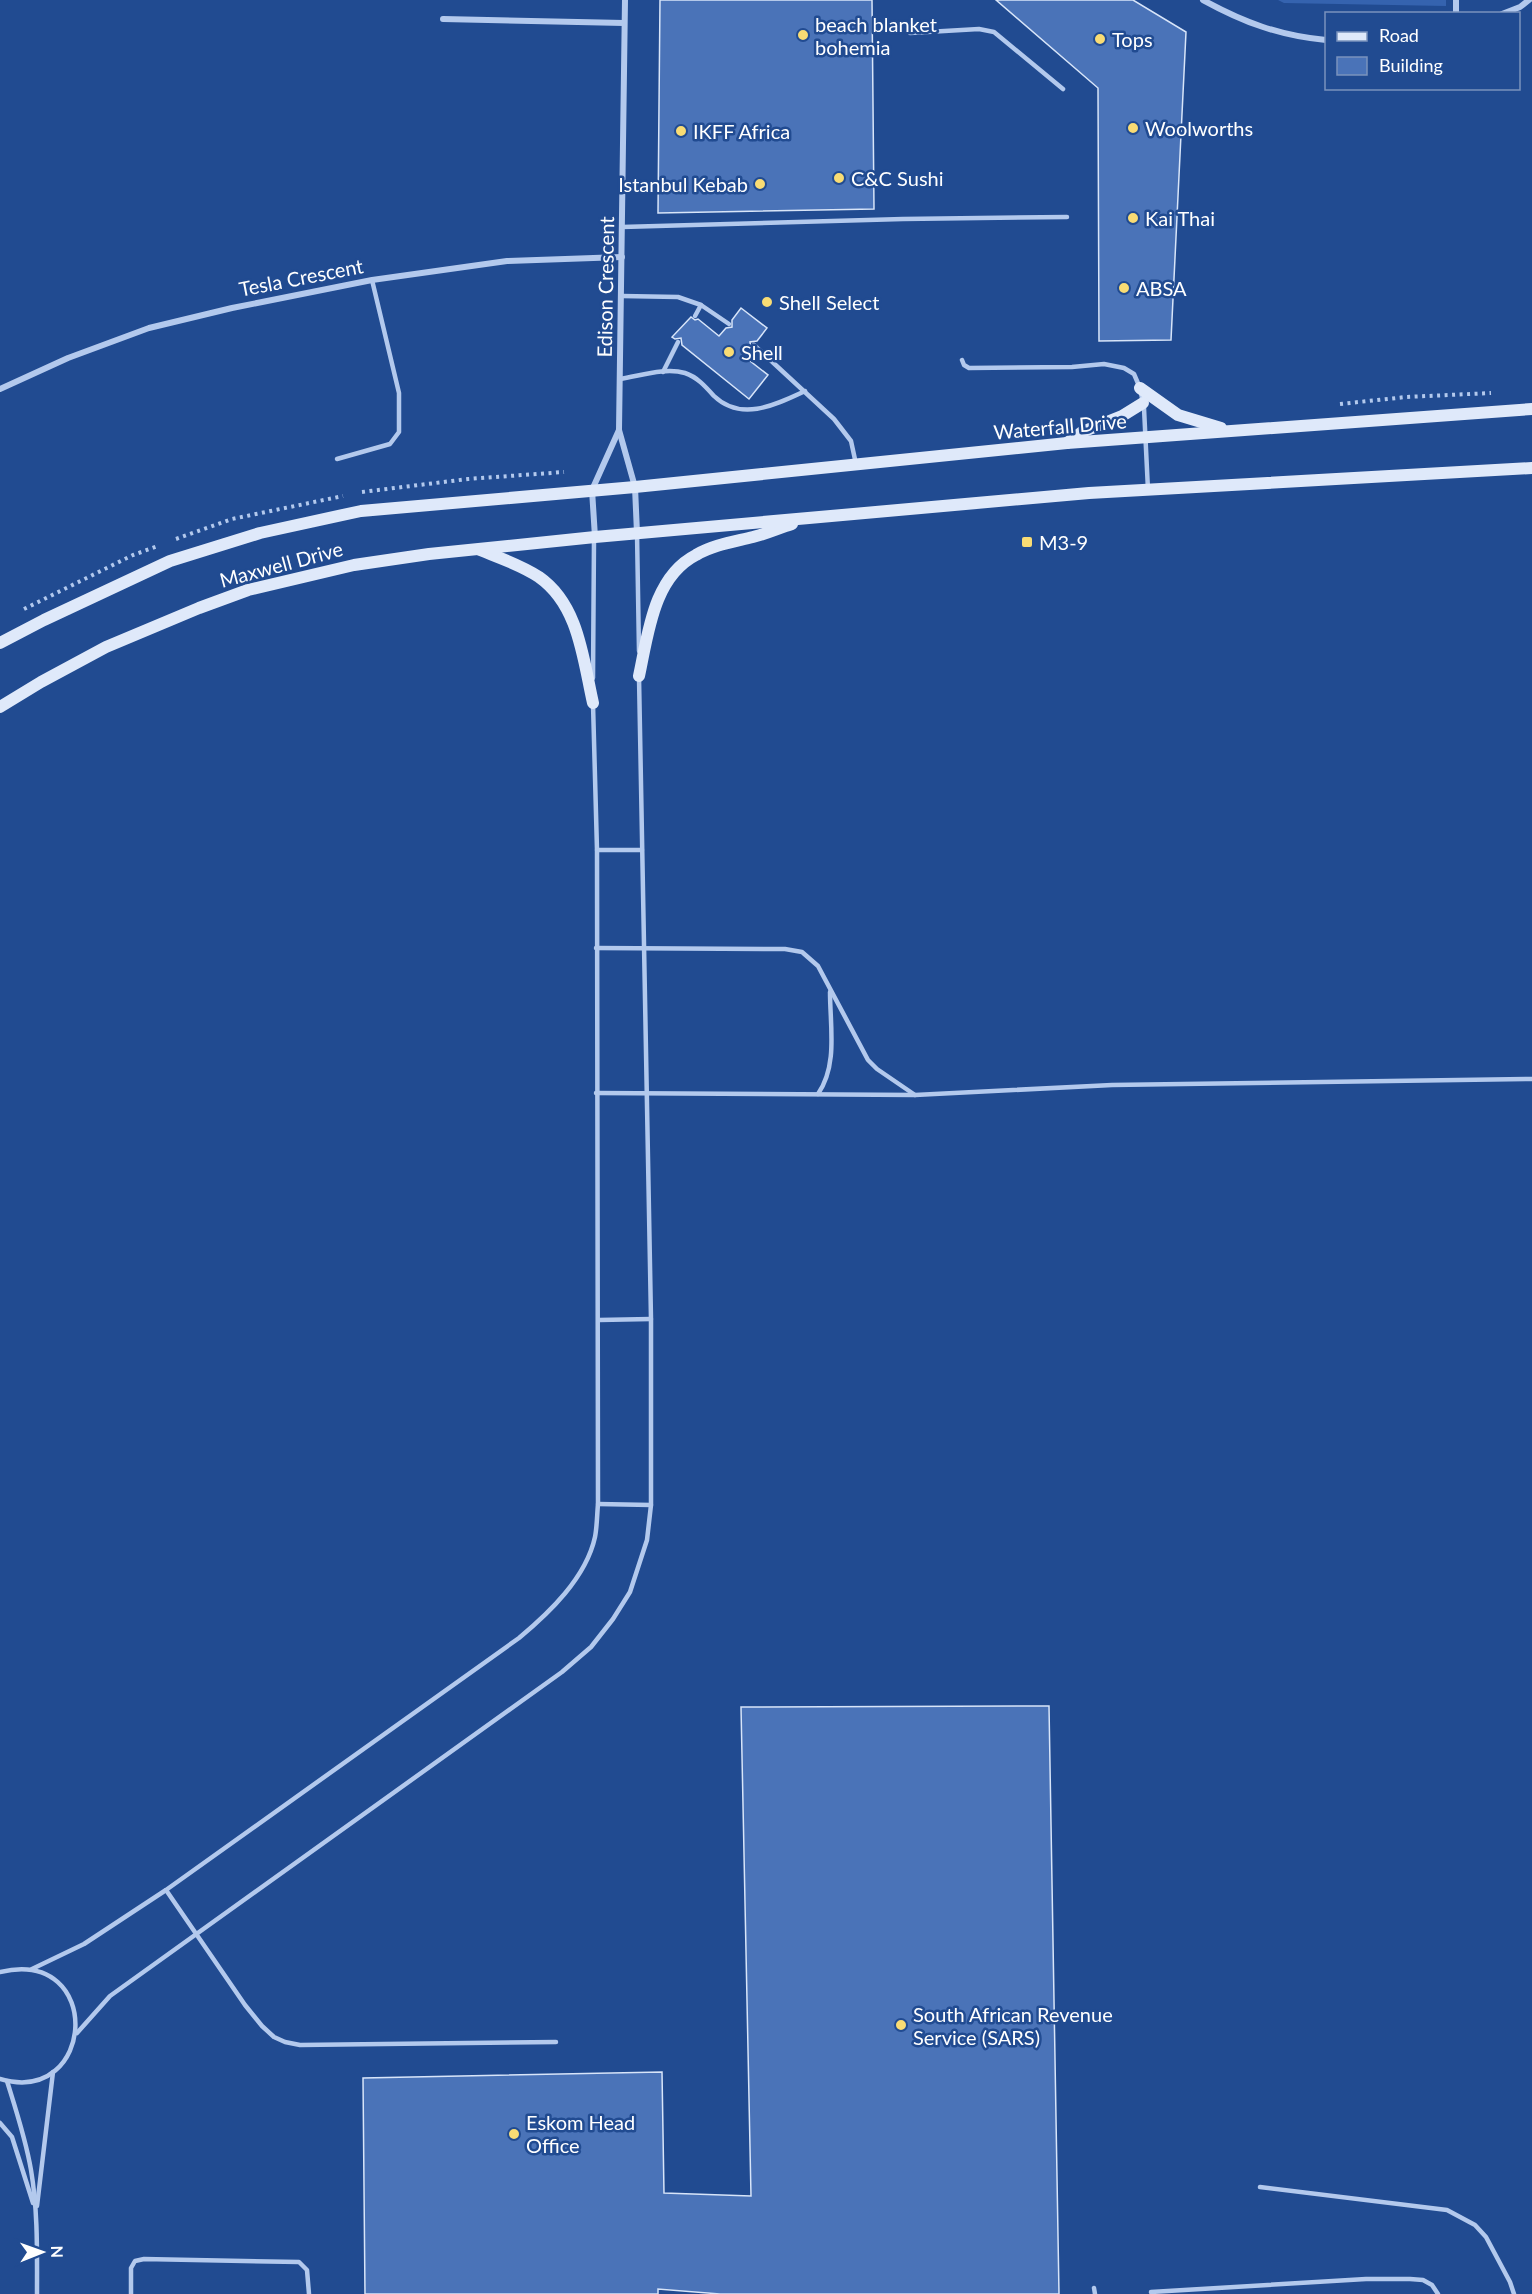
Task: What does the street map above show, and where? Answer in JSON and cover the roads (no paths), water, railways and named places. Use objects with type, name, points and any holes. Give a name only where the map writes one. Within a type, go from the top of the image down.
[{"type":"main road","points":[[1140,388],[1188,420],[1229,430]]},
{"type":"main road","points":[[1067,443],[1082,432],[1122,416],[1143,403]]},
{"type":"main road","name":"Waterfall Drive","points":[[592,490],[1067,443],[1532,409]]},
{"type":"main road","points":[[594,537],[1089,493],[1532,468]]},
{"type":"main road","name":"Maxwell Drive","points":[[0,644],[44,620],[170,561],[260,533],[361,512],[592,490]]},
{"type":"main road","points":[[639,676],[655,609],[669,579],[683,563],[695,555],[718,546],[755,537],[810,518]]},
{"type":"main road","name":"Maxwell Drive","points":[[0,707],[106,647],[248,590],[354,565],[477,548],[594,537]]},
{"type":"main road","points":[[477,548],[540,578],[558,595],[569,612],[577,633],[593,703]]},
{"type":"street","name":"Edison Crescent","points":[[624,0],[620,430],[635,487],[637,533]]},
{"type":"street","points":[[1203,0],[1238,19],[1268,29],[1325,40]]},
{"type":"street","points":[[1507,12],[1520,7],[1529,0]]},
{"type":"street","points":[[443,19],[624,22]]},
{"type":"street","name":"Tesla Crescent","points":[[0,389],[68,358],[149,328],[232,308],[372,280],[507,261],[622,257]]},
{"type":"street","name":"Edison Crescent","points":[[594,537],[592,490],[620,430]]},
{"type":"lane","points":[[910,33],[979,29],[994,32],[1063,89]]},
{"type":"lane","points":[[622,227],[1067,217]]},
{"type":"lane","points":[[337,459],[390,444],[399,432],[399,393],[372,280]]},
{"type":"lane","points":[[622,296],[678,297],[701,305],[729,324]]},
{"type":"lane","points":[[695,316],[701,305]]},
{"type":"lane","points":[[663,372],[678,342]]},
{"type":"lane","points":[[754,345],[834,419],[851,441],[855,464]]},
{"type":"lane","points":[[962,360],[963,364],[969,368],[1072,367],[1104,364],[1124,368],[1134,374],[1143,403],[1148,490]]},
{"type":"lane","points":[[620,379],[670,371],[693,376],[716,398],[742,411],[777,404],[805,391]]},
{"type":"lane","points":[[76,2032],[110,1996],[562,1672],[591,1647],[630,1592],[647,1540],[651,1506],[651,1319],[637,533]]},
{"type":"lane","points":[[32,1969],[84,1944],[166,1890],[510,1645],[548,1614],[579,1574],[594,1539],[598,1504],[599,1320],[596,1093],[597,850],[593,703],[594,537]]},
{"type":"lane","points":[[597,850],[642,850]]},
{"type":"lane","points":[[596,948],[802,952],[818,966],[868,1060],[877,1069],[915,1095]]},
{"type":"lane","points":[[818,1095],[825,1084],[830,1066],[830,989]]},
{"type":"lane","points":[[596,1093],[915,1095],[1112,1085],[1532,1079]]},
{"type":"lane","points":[[599,1320],[651,1319]]},
{"type":"lane","points":[[598,1504],[651,1506]]},
{"type":"lane","points":[[166,1890],[256,2019],[274,2037],[285,2042],[300,2045],[556,2042]]},
{"type":"lane","points":[[0,1972],[15,1968],[32,1969],[48,1975],[66,1993],[76,2016],[76,2032],[72,2048],[65,2061],[53,2072],[31,2081],[0,2079]]},
{"type":"lane","points":[[36,2214],[53,2072]]},
{"type":"lane","points":[[7,2081],[31,2170],[36,2214],[37,2294]]},
{"type":"lane","points":[[0,2124],[12,2137],[36,2214]]},
{"type":"lane","points":[[1260,2187],[1447,2210],[1474,2225],[1486,2237],[1514,2294]]},
{"type":"lane","points":[[131,2294],[132,2266],[135,2261],[144,2259],[299,2262],[307,2270],[309,2294]]},
{"type":"lane","points":[[1151,2292],[1410,2278],[1423,2280],[1432,2285],[1438,2294]]},
{"type":"lane","points":[[1094,2288],[1095,2294]]},
{"type":"place","name":"beach blanket bohemia","points":[[803,35]]},
{"type":"place","name":"Tops","points":[[1100,39]]},
{"type":"place","name":"Woolworths","points":[[1133,128]]},
{"type":"place","name":"IKFF Africa","points":[[681,131]]},
{"type":"place","name":"C&C Sushi","points":[[839,178]]},
{"type":"place","name":"Istanbul Kebab","points":[[760,184]]},
{"type":"place","name":"Kai Thai","points":[[1133,218]]},
{"type":"place","name":"ABSA","points":[[1124,288]]},
{"type":"place","name":"Shell Select","points":[[767,302]]},
{"type":"place","name":"Shell","points":[[729,352]]},
{"type":"place","name":"M3-9","points":[[1027,542]]},
{"type":"place","name":"South African Revenue Service (SARS)","points":[[901,2025]]},
{"type":"place","name":"Eskom Head Office","points":[[514,2134]]}]
